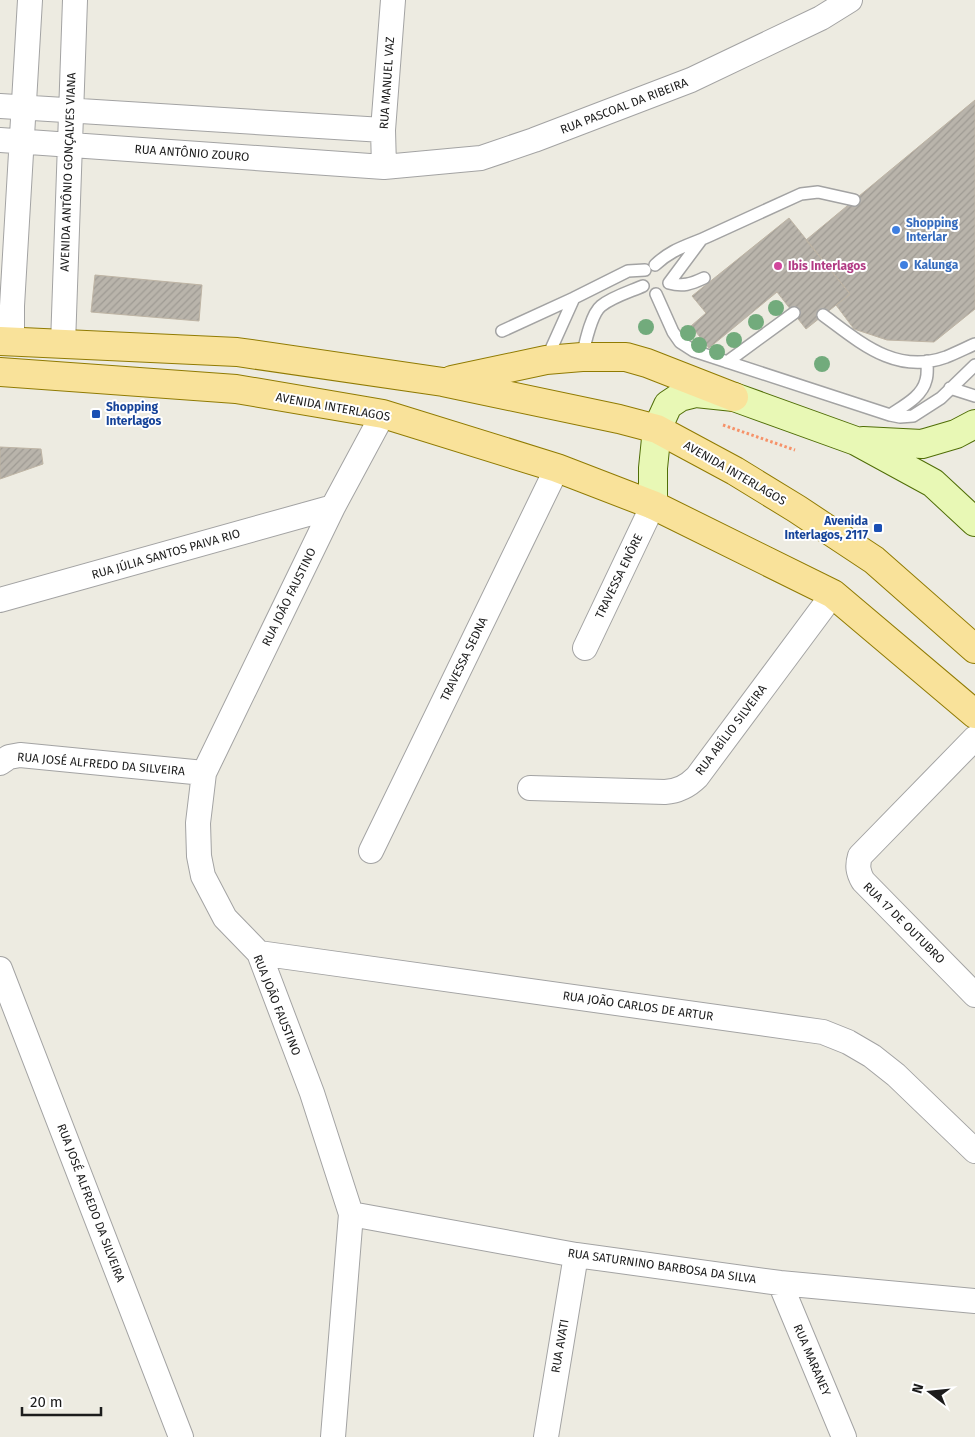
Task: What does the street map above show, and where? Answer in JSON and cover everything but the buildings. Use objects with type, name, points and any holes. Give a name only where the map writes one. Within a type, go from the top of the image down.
[{"type":"main road","name":"AVENIDA INTERLAGOS","points":[[6,341],[237,352],[443,382],[619,419],[657,429],[735,471],[874,560],[975,650]]},
{"type":"main road","points":[[443,382],[546,360],[582,357],[626,357],[647,363],[734,397]]},
{"type":"main road","name":"AVENIDA INTERLAGOS","points":[[0,372],[236,389],[383,414],[557,468],[654,505],[833,594],[972,709]]},
{"type":"street","points":[[6,341],[12,306],[11,141],[24,108],[30,0]]},
{"type":"street","name":"AVENIDA ANTÔNIO GONÇALVES VIANA","points":[[63,344],[75,0]]},
{"type":"street","name":"RUA MANUEL VAZ","points":[[384,167],[383,130],[393,0]]},
{"type":"street","name":"RUA PASCOAL DA RIBEIRA","points":[[384,167],[481,158],[534,140],[691,80],[813,22],[850,0]]},
{"type":"street","points":[[0,106],[383,130]]},
{"type":"street","name":"RUA ANTÔNIO ZOURO","points":[[11,141],[384,167]]},
{"type":"street","points":[[654,505],[653,468],[657,429],[668,405],[680,397],[696,393],[734,397],[856,441],[933,483],[975,522]]},
{"type":"street","name":"RUA JOÃO FAUSTINO","points":[[333,1437],[351,1214],[312,1093],[259,953],[225,918],[203,876],[199,856],[198,823],[204,773],[333,507],[383,414]]},
{"type":"street","points":[[856,441],[922,444],[956,434],[975,424]]},
{"type":"street","name":"TRAVESSA SEDNA","points":[[370,851],[557,468]]},
{"type":"street","name":"TRAVESSA ENÕRE","points":[[585,648],[654,505]]},
{"type":"street","name":"RUA JÚLIA SANTOS PAIVA RIO","points":[[0,600],[333,507]]},
{"type":"street","name":"RUA ABÍLIO SILVEIRA","points":[[530,788],[664,792],[676,791],[688,786],[697,777],[833,594]]},
{"type":"street","name":"RUA 17 DE OUTUBRO","points":[[975,738],[860,856],[857,865],[858,872],[863,881],[975,995]]},
{"type":"street","name":"RUA JOSÉ ALFREDO DA SILVEIRA","points":[[0,763],[9,757],[20,755],[204,773]]},
{"type":"street","name":"RUA JOÃO CARLOS DE ARTUR","points":[[259,953],[823,1032],[848,1042],[872,1056],[896,1075],[975,1151]]},
{"type":"street","name":"RUA JOSÉ ALFREDO DA SILVEIRA","points":[[0,969],[181,1437]]},
{"type":"street","name":"RUA SATURNINO BARBOSA DA SILVA","points":[[351,1214],[576,1255],[780,1283],[975,1301]]},
{"type":"street","name":"RUA AVATI","points":[[546,1437],[576,1255]]},
{"type":"street","name":"RUA MARANEY","points":[[780,1283],[844,1437]]},
{"type":"lane","points":[[701,240],[667,288],[656,294],[646,290],[643,286],[642,276],[672,252],[801,194],[818,192],[854,200]]},
{"type":"lane","points":[[502,331],[628,271],[650,268],[665,269],[670,278],[669,283]]},
{"type":"lane","points":[[669,283],[678,286],[687,285],[704,278]]},
{"type":"lane","points":[[582,357],[594,318],[600,307],[643,286]]},
{"type":"lane","points":[[656,294],[673,332],[680,342],[694,351],[890,415],[900,417],[913,416],[941,398],[975,365]]},
{"type":"lane","points":[[546,360],[574,298]]},
{"type":"lane","points":[[727,362],[794,313]]},
{"type":"lane","points":[[823,315],[870,349],[888,357],[918,362],[927,361],[945,357],[975,344]]},
{"type":"lane","points":[[890,415],[917,397],[927,380],[927,361]]},
{"type":"lane","points":[[950,388],[975,396]]},
{"type":"path","points":[[714,422],[798,452]]},
{"type":"place","name":"Shopping Interlar","points":[[896,230]]},
{"type":"place","name":"Kalunga","points":[[904,265]]},
{"type":"place","name":"Ibis Interlagos","points":[[778,266]]},
{"type":"place","name":"Shopping Interlagos","points":[[96,414]]},
{"type":"place","name":"Avenida Interlagos, 2117","points":[[878,528]]}]
